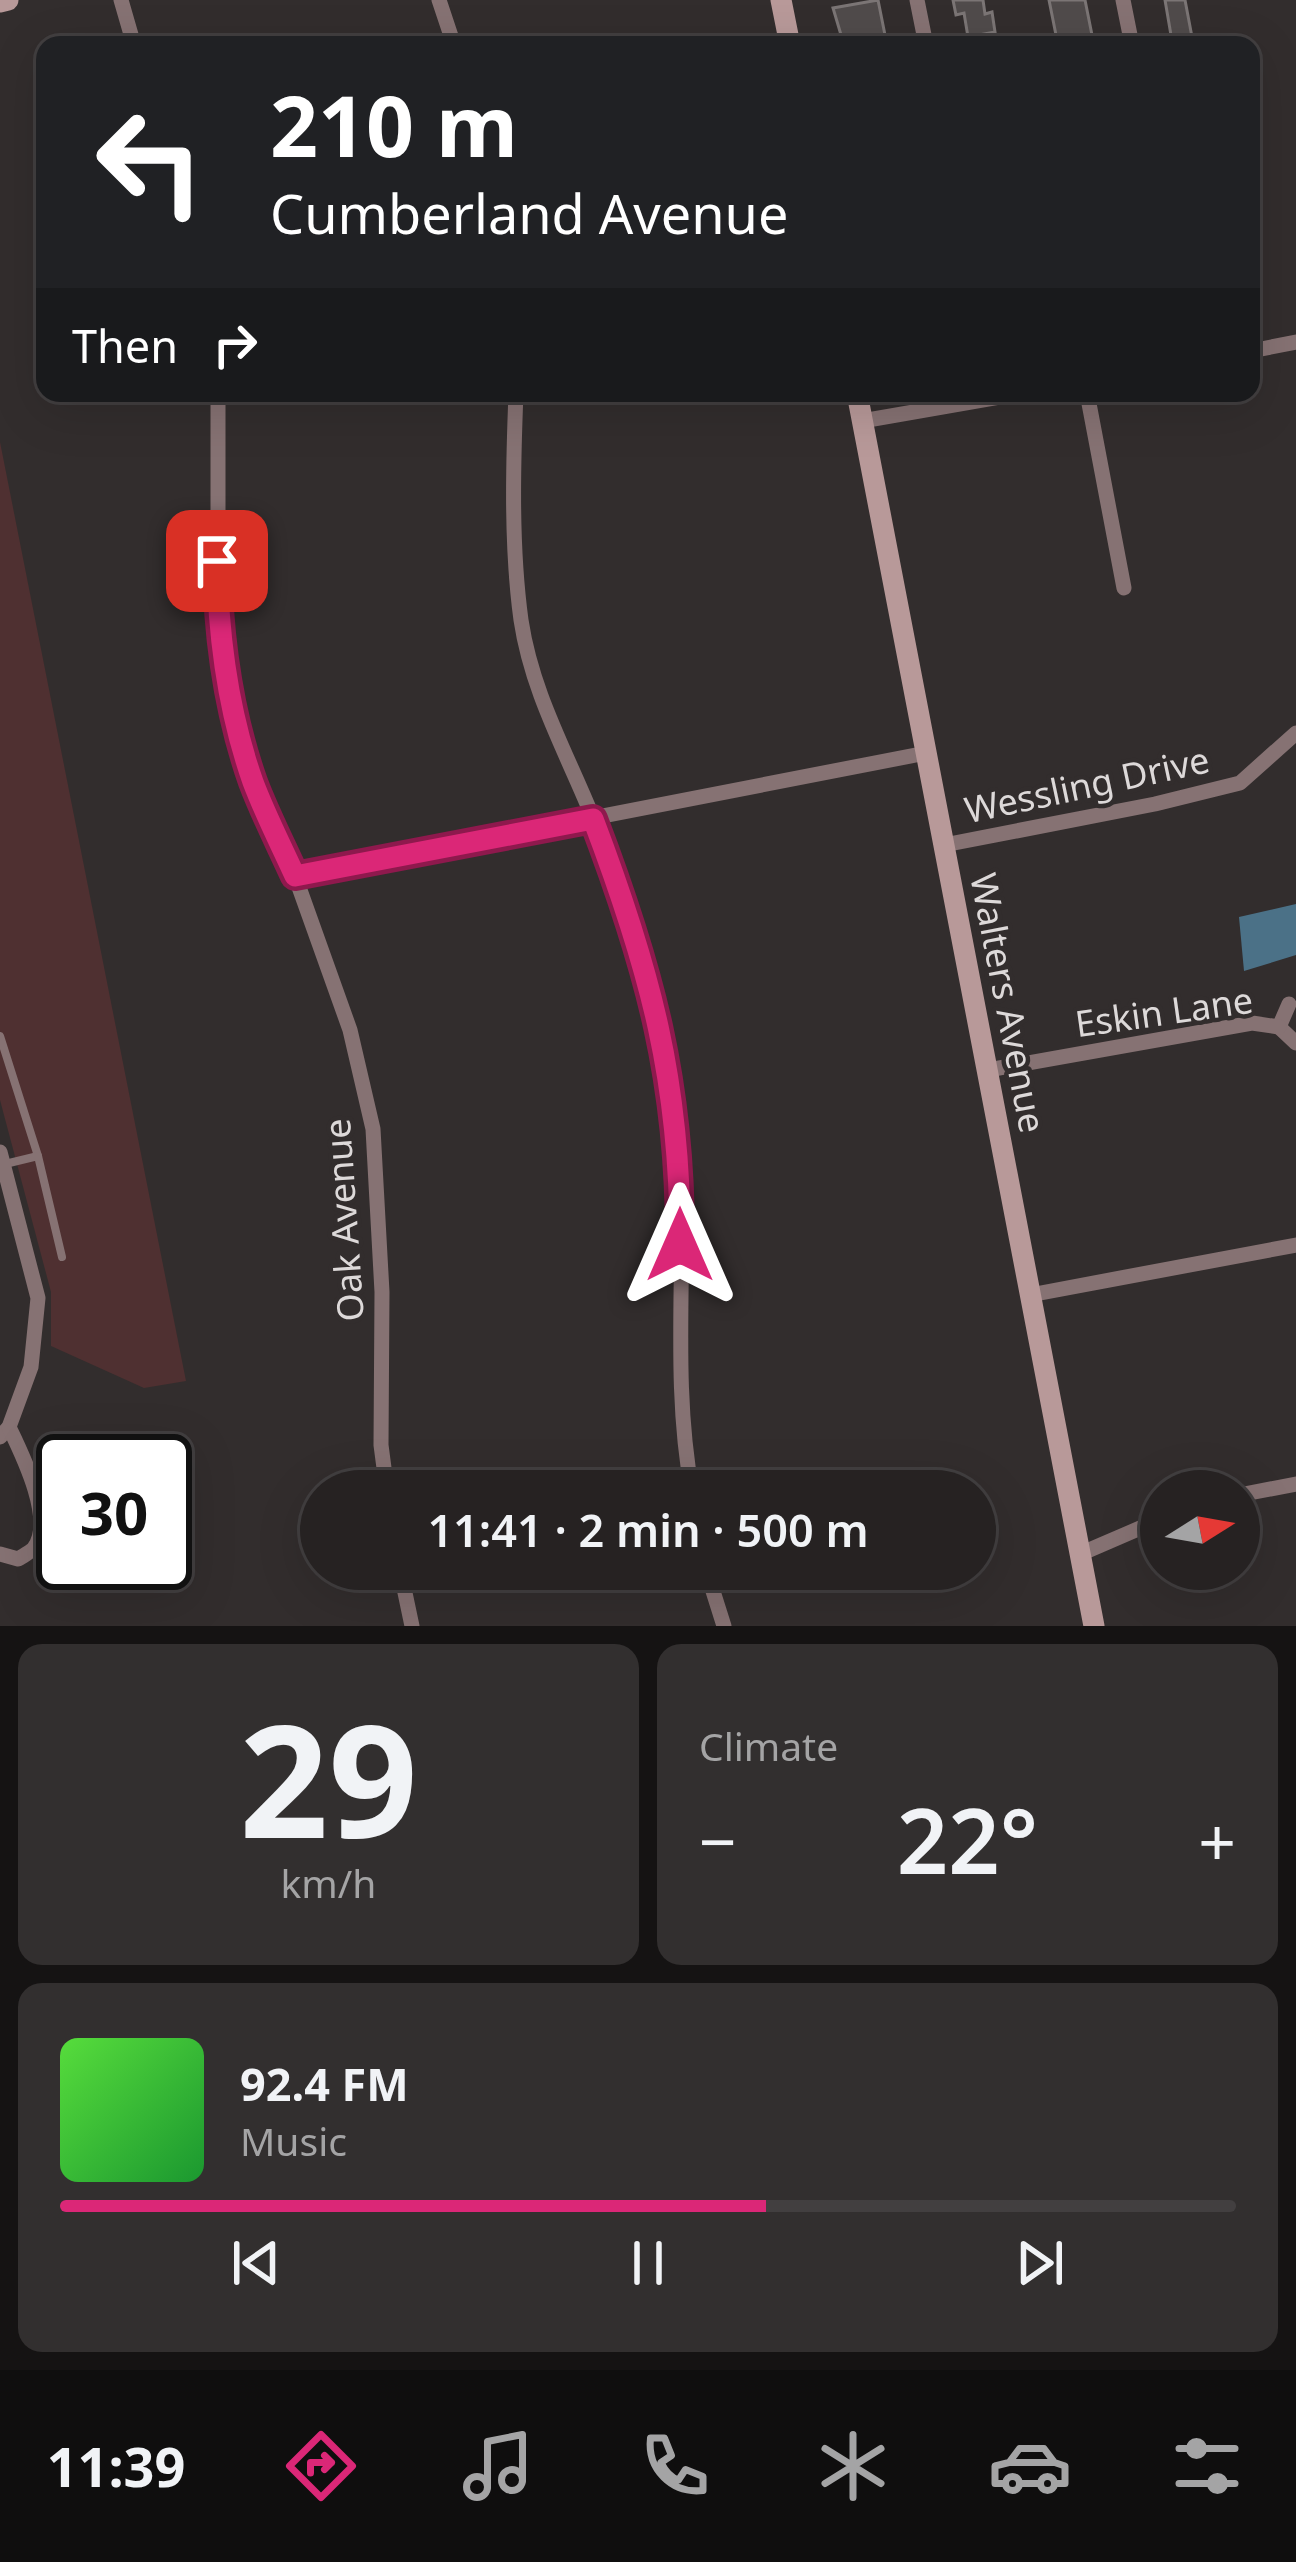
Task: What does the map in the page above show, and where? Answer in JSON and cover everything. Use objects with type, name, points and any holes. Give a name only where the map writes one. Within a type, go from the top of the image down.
[{"type":"main road","points":[[782,0],[788,36]]},
{"type":"main road","name":"Walters Avenue","points":[[859,402],[1094,1626]]},
{"type":"street","points":[[121,0],[131,36]]},
{"type":"street","points":[[439,0],[451,36]]},
{"type":"street","points":[[917,0],[924,36]]},
{"type":"street","points":[[1123,0],[1130,36]]},
{"type":"street","points":[[1260,350],[1295,346]]},
{"type":"street","name":"Oak Avenue","points":[[218,402],[218,608],[227,686],[253,782],[295,876],[350,1030],[374,1129],[384,1470]]},
{"type":"street","points":[[516,402],[512,470],[521,621],[551,730],[593,819],[632,920],[670,1071],[679,1148],[678,1366],[688,1470]]},
{"type":"street","points":[[862,422],[973,402]]},
{"type":"street","points":[[1089,402],[1124,588]]},
{"type":"street","name":"Wessling Drive","points":[[944,845],[1240,783],[1296,733]]},
{"type":"street","points":[[295,876],[926,753]]},
{"type":"street","points":[[1289,1004],[1279,1027],[1296,1043]]},
{"type":"street","name":"Eskin Lane","points":[[988,1070],[1252,1022],[1279,1027]]},
{"type":"street","points":[[0,1554],[18,1559],[34,1549],[41,1529],[32,1474],[5,1432],[31,1367],[38,1298],[2,1158]]},
{"type":"street","points":[[1030,1295],[1296,1244]]},
{"type":"street","points":[[1260,1491],[1296,1484]]},
{"type":"street","points":[[1080,1554],[1140,1528]]},
{"type":"street","points":[[404,1590],[412,1626]]},
{"type":"street","points":[[713,1590],[724,1626]]},
{"type":"lane","points":[[0,1036],[38,1156],[62,1257]]},
{"type":"lane","points":[[2,1158],[38,1156]]},
{"type":"shaded area","points":[[0,442],[186,1381],[144,1388],[51,1346],[51,1292],[0,1100]]},
{"type":"water","points":[[1296,904],[1296,955],[1244,971],[1239,917]]},
{"type":"building","points":[[878,0],[885,36],[841,36],[833,8]]},
{"type":"building","points":[[953,0],[983,0],[985,14],[992,12],[995,32],[968,36],[964,13],[956,15]]},
{"type":"building","points":[[1049,0],[1085,0],[1092,36],[1056,36]]},
{"type":"building","points":[[1165,0],[1185,0],[1192,36],[1171,36]]},
{"type":"route","points":[[217,561],[227,686],[253,782],[295,876],[593,819],[632,920],[670,1071],[679,1148],[680,1245]]}]
